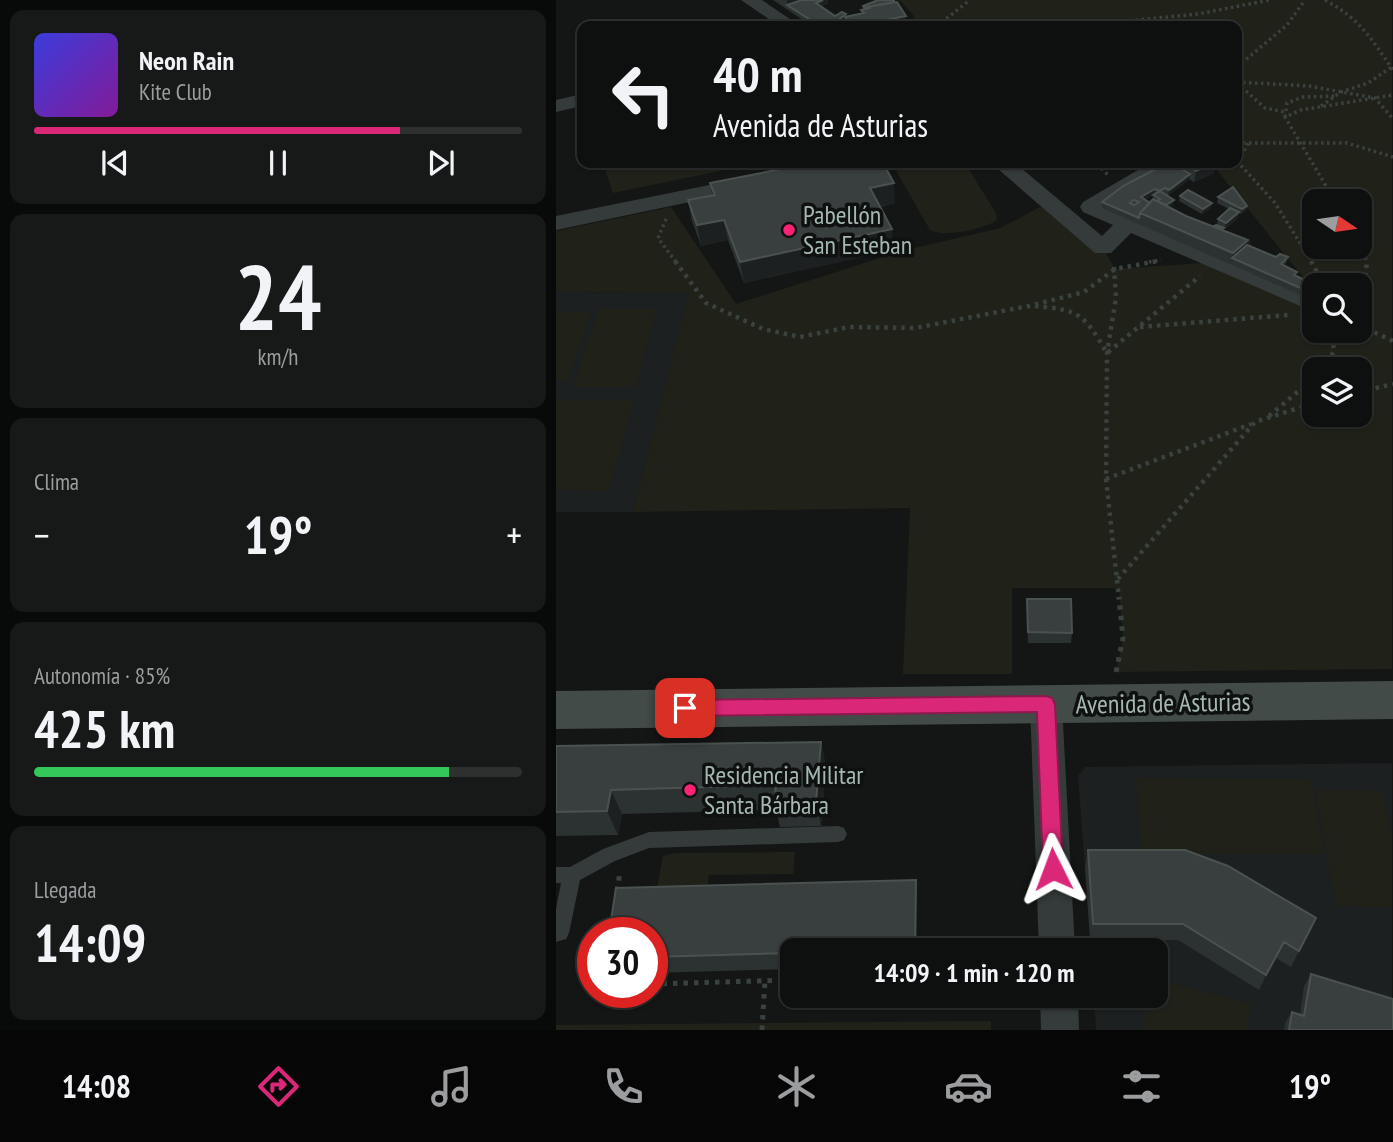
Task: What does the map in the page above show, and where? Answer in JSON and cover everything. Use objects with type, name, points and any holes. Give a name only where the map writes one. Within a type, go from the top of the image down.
[{"type":"main road","name":"Avenida de Asturias","points":[[556,710],[1392,700]]},
{"type":"street","points":[[750,0],[783,21]]},
{"type":"street","points":[[556,106],[577,101]]},
{"type":"street","points":[[1008,168],[1103,248],[1128,223]]},
{"type":"street","points":[[1157,168],[1091,207],[1206,257],[1302,306]]},
{"type":"street","points":[[556,223],[769,179]]},
{"type":"street","points":[[1046,704],[1056,938]]},
{"type":"street","points":[[1059,1008],[1060,1030]]},
{"type":"lane","points":[[556,933],[560,933],[564,875],[649,840],[838,834]]},
{"type":"path","points":[[944,21],[970,0]]},
{"type":"path","points":[[1126,21],[1245,7],[1270,0]]},
{"type":"path","points":[[1242,63],[1286,25],[1305,0]]},
{"type":"path","points":[[1319,107],[1341,92],[1368,83],[1391,68],[1363,26],[1347,12],[1325,0]]},
{"type":"path","points":[[1242,82],[1309,86],[1375,98],[1392,120]]},
{"type":"path","points":[[1242,87],[1265,108],[1285,115],[1392,95]]},
{"type":"path","points":[[1328,189],[1285,115],[1287,103],[1303,97],[1336,96]]},
{"type":"path","points":[[1242,153],[1249,142]]},
{"type":"path","points":[[1242,143],[1347,142],[1392,157]]},
{"type":"path","points":[[1242,167],[1270,198],[1318,273]]},
{"type":"path","points":[[666,217],[658,238],[706,303],[764,329],[800,337],[849,327],[915,328],[1029,306],[1084,292],[1115,269],[1206,257]]},
{"type":"path","points":[[1103,248],[1115,269],[1116,298],[1107,353],[1106,479],[1123,638],[1113,684]]},
{"type":"path","points":[[1107,353],[1139,327],[1206,257]]},
{"type":"path","points":[[1029,306],[1072,309],[1088,321],[1107,353]]},
{"type":"path","points":[[1139,327],[1302,310]]},
{"type":"path","points":[[1372,332],[1392,341]]},
{"type":"path","points":[[1372,388],[1392,384]]},
{"type":"path","points":[[1118,580],[1255,422],[1270,415],[1302,389]]},
{"type":"path","points":[[1106,479],[1302,407]]},
{"type":"path","points":[[609,855],[621,869],[616,894]]},
{"type":"path","points":[[668,984],[780,980]]},
{"type":"path","points":[[762,1030],[765,981]]},
{"type":"shaded area","points":[[899,0],[1392,0],[1392,669],[1116,672],[1123,638],[1119,588],[1012,588],[1012,674],[903,674],[910,508],[633,512],[689,293],[556,292],[556,231],[671,207],[736,304],[902,251],[1000,228],[1050,202],[1103,248],[1115,269],[1217,262],[1302,299],[1302,343],[1372,343],[1372,273],[1302,273],[1302,276],[1215,168],[1242,168],[1242,21],[916,21]]},
{"type":"shaded area","points":[[605,168],[735,168],[613,193]]},
{"type":"shaded area","points":[[897,168],[968,168],[996,213],[997,220],[964,231],[945,233],[930,230]]},
{"type":"shaded area","points":[[556,292],[690,293],[633,512],[556,512]]},
{"type":"shaded area","points":[[599,309],[657,309],[636,387],[573,387]]},
{"type":"shaded area","points":[[556,312],[591,312],[568,380],[556,380]]},
{"type":"shaded area","points":[[556,400],[634,400],[609,491],[556,490]]},
{"type":"shaded area","points":[[1392,763],[1392,1030],[1096,1030],[1095,1008],[1168,1008],[1168,938],[1090,938],[1078,776],[1085,767]]},
{"type":"shaded area","points":[[1136,778],[1310,779],[1325,854],[1142,854]]},
{"type":"shaded area","points":[[1316,789],[1383,791],[1392,839],[1392,907],[1336,906]]},
{"type":"shaded area","points":[[795,852],[793,874],[709,875],[707,887],[657,888],[663,856],[674,853]]},
{"type":"shaded area","points":[[1168,982],[1251,1004],[1247,1030],[1143,1030],[1147,1008],[1168,1008]]},
{"type":"shaded area","points":[[991,1021],[991,1030],[556,1030],[556,1025]]},
{"type":"building","points":[[802,0],[823,0],[816,3],[835,16],[842,12],[846,14],[837,21],[812,21],[787,5]]},
{"type":"building","points":[[878,0],[894,2],[867,9],[863,6]]},
{"type":"building","points":[[897,2],[906,16],[881,21],[848,21],[845,17],[864,13],[861,10],[869,8],[867,7]]},
{"type":"building","name":"Pabellón San Esteban","points":[[786,168],[886,168],[894,183],[870,188],[892,229],[740,262],[724,220],[697,225],[688,200],[715,195],[710,183]]},
{"type":"building","points":[[1157,168],[1180,168],[1190,174],[1169,190],[1155,189],[1141,197],[1150,203],[1140,213],[1139,218],[1102,202],[1123,186]]},
{"type":"building","points":[[1233,187],[1247,206],[1242,209],[1218,197]]},
{"type":"building","points":[[1188,190],[1212,203],[1203,209],[1180,196]]},
{"type":"building","points":[[1160,191],[1174,200],[1166,205],[1157,201],[1160,199],[1153,195]]},
{"type":"building","points":[[1153,199],[1186,216],[1248,240],[1233,253],[1140,213]]},
{"type":"building","points":[[1230,208],[1239,212],[1226,223],[1218,219]]},
{"type":"building","points":[[1247,245],[1276,257],[1280,254],[1288,257],[1281,264],[1297,272],[1294,275],[1302,279],[1302,289],[1232,258]]},
{"type":"building","points":[[1027,599],[1071,599],[1072,633],[1028,632]]},
{"type":"building","points":[[821,742],[816,802],[774,803],[776,785],[611,790],[607,811],[556,812],[556,746]]},
{"type":"building","points":[[1088,850],[1185,850],[1228,866],[1316,918],[1299,951],[1284,942],[1266,975],[1183,924],[1093,924]]},
{"type":"building","points":[[916,880],[915,938],[780,938],[780,953],[668,957],[668,917],[611,917],[616,888]]},
{"type":"building","points":[[1311,974],[1393,999],[1393,1030],[1289,1030],[1292,1012],[1304,1016]]},
{"type":"place","name":"Pabellón San Esteban","points":[[789,230]]},
{"type":"place","name":"Residencia Militar Santa Bárbara","points":[[690,790]]},
{"type":"route","points":[[685,708],[1046,704],[1053,869]]}]
